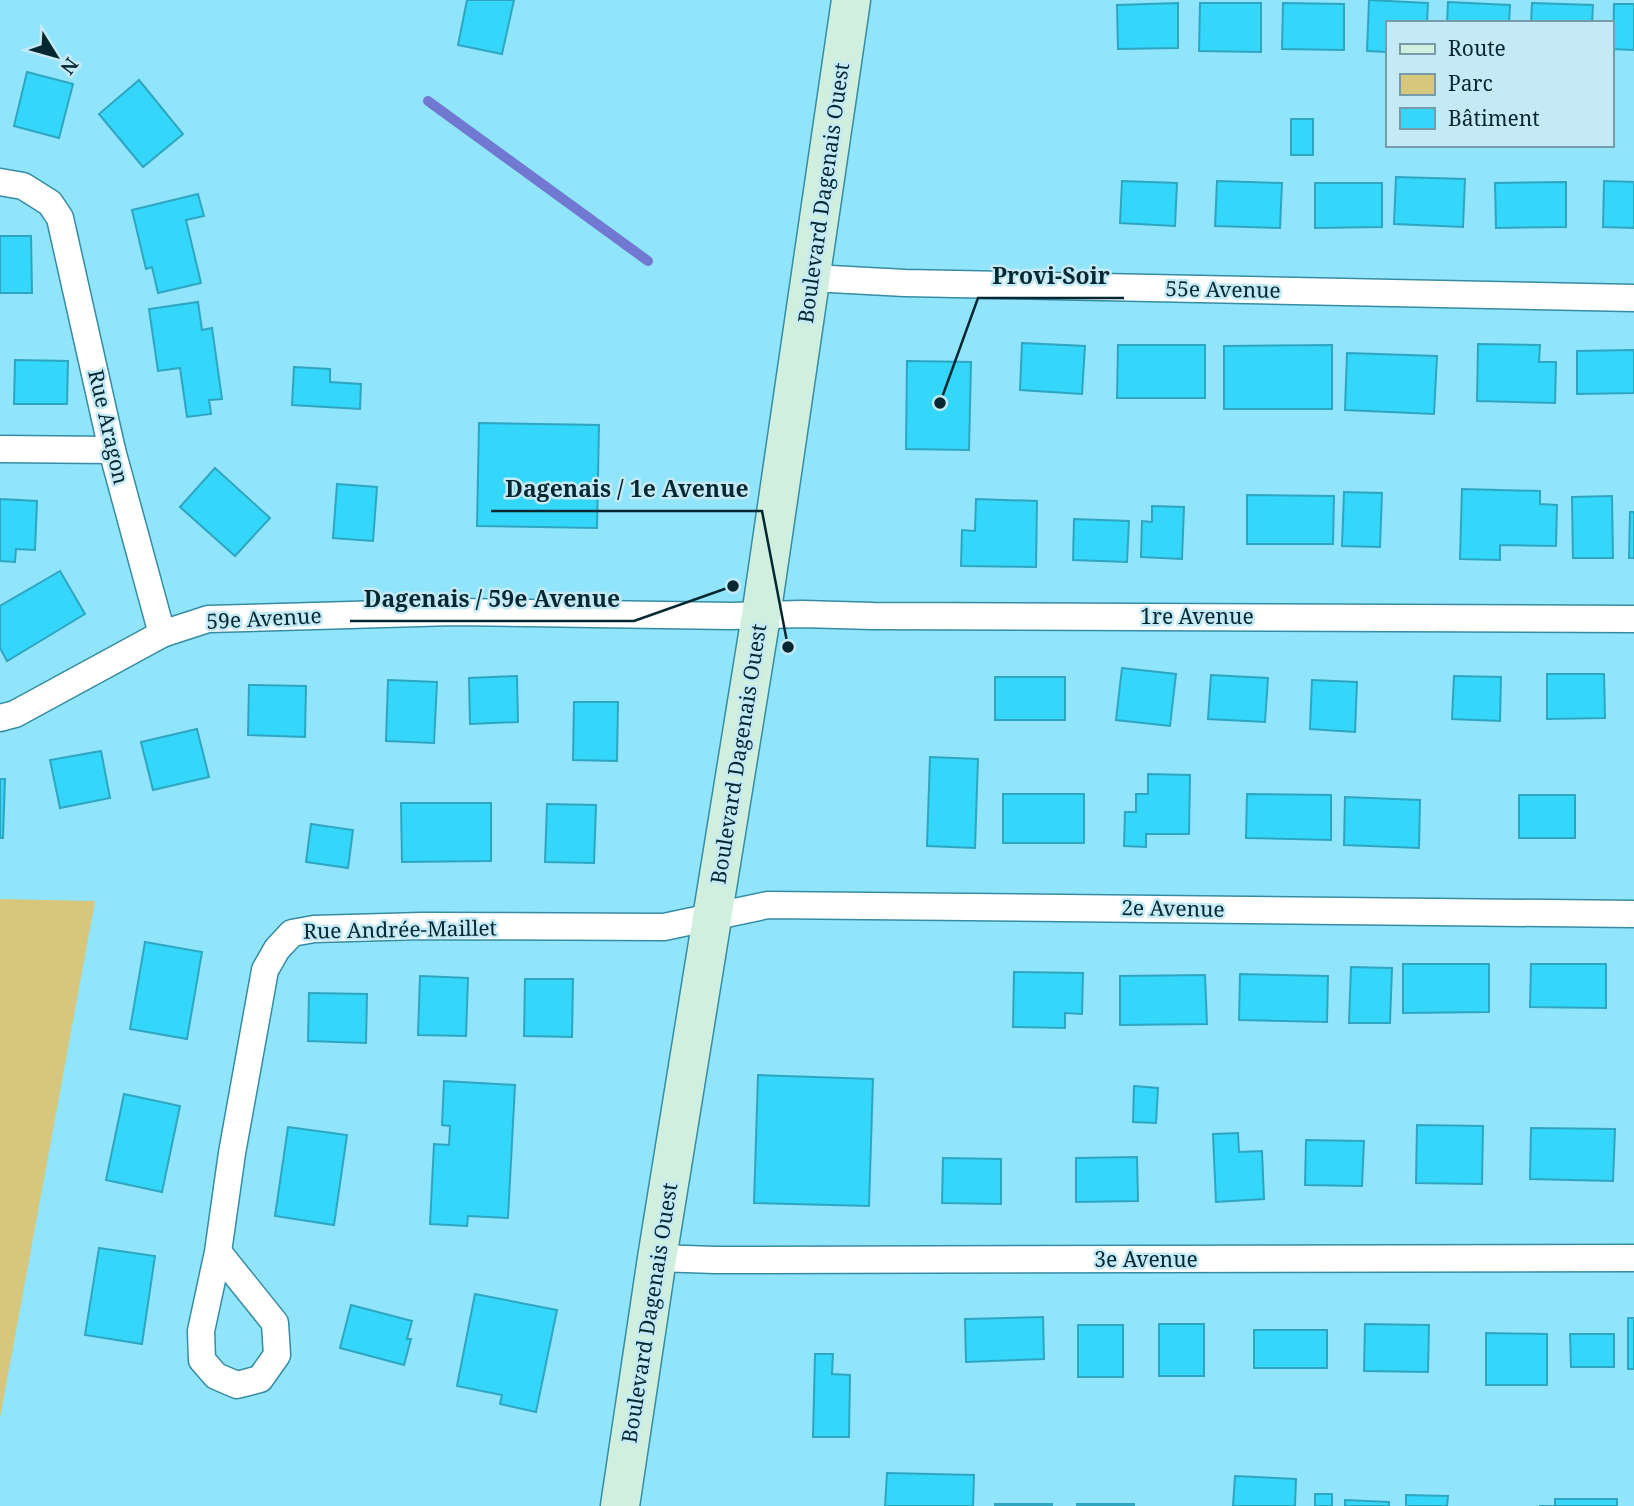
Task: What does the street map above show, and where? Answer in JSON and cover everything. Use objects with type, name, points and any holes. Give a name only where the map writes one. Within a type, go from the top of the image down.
[{"type":"main road","name":"Boulevard Dagenais Ouest","points":[[620,1506],[657,1258],[761,616],[851,0]]},
{"type":"street","name":"Rue Aragon","points":[[0,182],[23,186],[50,204],[60,218],[112,450],[162,634]]},
{"type":"street","name":"55e Avenue","points":[[812,278],[893,283],[1634,298]]},
{"type":"street","points":[[0,449],[112,450]]},
{"type":"street","name":"59e Avenue","points":[[0,718],[15,713],[162,634],[208,619],[454,612],[761,616]]},
{"type":"street","name":"1re Avenue","points":[[761,616],[802,614],[1634,619]]},
{"type":"street","name":"2e Avenue","points":[[713,916],[768,905],[1634,914]]},
{"type":"street","name":"Rue Andrée-Maillet","points":[[218,1252],[232,1153],[265,970],[277,949],[292,933],[314,929],[422,926],[664,928],[713,916]]},
{"type":"street","name":"3e Avenue","points":[[657,1258],[715,1261],[1634,1258]]},
{"type":"green space","points":[[0,899],[95,901],[0,1418]]},
{"type":"building","points":[[467,0],[514,0],[502,54],[458,45]]},
{"type":"building","points":[[1369,0],[1428,3],[1427,21],[1386,21],[1386,52],[1367,51]]},
{"type":"building","points":[[1448,2],[1510,5],[1509,21],[1447,21]]},
{"type":"building","points":[[1178,3],[1178,48],[1118,49],[1117,5]]},
{"type":"building","points":[[1200,3],[1261,3],[1261,52],[1199,51]]},
{"type":"building","points":[[1283,3],[1344,4],[1344,50],[1282,49]]},
{"type":"building","points":[[1532,3],[1593,5],[1592,21],[1531,21]]},
{"type":"building","points":[[1614,4],[1634,4],[1634,50],[1613,49]]},
{"type":"building","points":[[27,72],[73,84],[59,138],[14,126]]},
{"type":"building","points":[[139,80],[183,134],[143,167],[99,114]]},
{"type":"building","points":[[1291,119],[1313,119],[1313,155],[1291,155]]},
{"type":"building","points":[[1396,177],[1465,179],[1463,227],[1394,224]]},
{"type":"building","points":[[1122,181],[1177,183],[1175,226],[1120,223]]},
{"type":"building","points":[[1217,181],[1282,183],[1280,228],[1215,226]]},
{"type":"building","points":[[1604,181],[1634,182],[1634,228],[1603,227]]},
{"type":"building","points":[[1566,182],[1566,227],[1496,228],[1495,183]]},
{"type":"building","points":[[1315,183],[1382,183],[1382,227],[1315,228]]},
{"type":"building","points":[[198,194],[204,216],[186,220],[201,283],[158,293],[152,267],[146,269],[132,210]]},
{"type":"building","points":[[0,236],[31,236],[32,293],[0,293]]},
{"type":"building","points":[[198,302],[202,330],[212,328],[222,399],[209,400],[211,414],[187,417],[180,368],[158,371],[149,309]]},
{"type":"building","points":[[1022,343],[1085,346],[1082,394],[1020,390]]},
{"type":"building","points":[[1478,344],[1540,345],[1539,362],[1556,362],[1555,403],[1477,401]]},
{"type":"building","points":[[1118,345],[1205,345],[1205,398],[1117,398]]},
{"type":"building","points":[[1332,345],[1332,409],[1224,409],[1224,346]]},
{"type":"building","points":[[1634,350],[1634,393],[1577,394],[1577,351]]},
{"type":"building","points":[[1347,353],[1437,356],[1434,414],[1345,410]]},
{"type":"building","points":[[15,360],[68,361],[67,404],[14,404]]},
{"type":"building","points":[[907,361],[971,362],[969,450],[906,449]]},
{"type":"building","points":[[294,367],[330,369],[330,382],[361,384],[360,409],[292,405]]},
{"type":"building","points":[[479,423],[599,425],[597,528],[477,526]]},
{"type":"building","points":[[215,468],[270,518],[235,556],[180,507]]},
{"type":"building","points":[[337,484],[377,487],[373,541],[333,538]]},
{"type":"building","points":[[1462,489],[1540,491],[1540,504],[1557,505],[1556,546],[1500,545],[1500,560],[1460,559]]},
{"type":"building","points":[[1344,492],[1382,493],[1380,547],[1342,546]]},
{"type":"building","points":[[1247,495],[1334,496],[1333,544],[1247,544]]},
{"type":"building","points":[[1612,496],[1613,558],[1573,558],[1572,497]]},
{"type":"building","points":[[0,499],[37,501],[35,550],[16,549],[15,562],[0,561]]},
{"type":"building","points":[[976,499],[1037,501],[1036,567],[961,566],[962,530],[975,531]]},
{"type":"building","points":[[1152,506],[1184,507],[1182,559],[1141,557],[1142,521],[1152,522]]},
{"type":"building","points":[[1630,512],[1634,512],[1634,558],[1629,558]]},
{"type":"building","points":[[1074,519],[1129,521],[1127,562],[1073,560]]},
{"type":"building","points":[[60,571],[85,614],[7,661],[0,648],[0,606]]},
{"type":"building","points":[[1122,668],[1176,674],[1170,726],[1116,720]]},
{"type":"building","points":[[1547,674],[1604,674],[1605,718],[1547,719]]},
{"type":"building","points":[[1211,675],[1268,678],[1265,722],[1208,719]]},
{"type":"building","points":[[517,676],[518,722],[470,724],[469,678]]},
{"type":"building","points":[[1454,676],[1501,677],[1500,721],[1452,719]]},
{"type":"building","points":[[995,677],[1065,677],[1065,720],[995,720]]},
{"type":"building","points":[[388,680],[437,682],[434,743],[386,741]]},
{"type":"building","points":[[1312,680],[1357,682],[1355,732],[1310,729]]},
{"type":"building","points":[[249,685],[306,686],[305,737],[248,735]]},
{"type":"building","points":[[574,702],[618,702],[617,761],[573,760]]},
{"type":"building","points":[[197,729],[209,777],[153,790],[141,742]]},
{"type":"building","points":[[101,751],[110,798],[60,808],[50,760]]},
{"type":"building","points":[[930,757],[978,759],[975,848],[927,846]]},
{"type":"building","points":[[1148,774],[1190,775],[1189,834],[1146,834],[1146,847],[1124,846],[1125,812],[1136,812],[1136,794],[1148,794]]},
{"type":"building","points":[[0,779],[5,779],[3,838],[0,838]]},
{"type":"building","points":[[1003,794],[1084,794],[1084,843],[1003,843]]},
{"type":"building","points":[[1247,794],[1331,795],[1331,840],[1246,838]]},
{"type":"building","points":[[1519,795],[1575,795],[1575,838],[1519,838]]},
{"type":"building","points":[[1345,797],[1420,800],[1419,848],[1344,845]]},
{"type":"building","points":[[401,803],[491,803],[491,861],[402,862]]},
{"type":"building","points":[[547,804],[596,805],[594,863],[545,862]]},
{"type":"building","points":[[311,824],[353,830],[348,868],[306,862]]},
{"type":"building","points":[[145,942],[202,952],[187,1039],[130,1029]]},
{"type":"building","points":[[1403,964],[1489,964],[1489,1012],[1403,1013]]},
{"type":"building","points":[[1531,964],[1606,964],[1606,1008],[1530,1007]]},
{"type":"building","points":[[1351,967],[1392,968],[1390,1023],[1349,1023]]},
{"type":"building","points":[[1014,972],[1083,973],[1082,1014],[1065,1013],[1065,1028],[1013,1027]]},
{"type":"building","points":[[1240,974],[1328,976],[1327,1022],[1239,1020]]},
{"type":"building","points":[[1205,975],[1207,1024],[1120,1025],[1120,976]]},
{"type":"building","points":[[420,976],[468,978],[466,1036],[418,1035]]},
{"type":"building","points":[[525,979],[573,979],[572,1037],[524,1036]]},
{"type":"building","points":[[309,993],[367,994],[366,1043],[308,1041]]},
{"type":"building","points":[[758,1075],[873,1079],[869,1206],[754,1203]]},
{"type":"building","points":[[444,1081],[515,1085],[508,1218],[468,1216],[467,1226],[430,1224],[434,1144],[449,1145],[450,1126],[442,1125]]},
{"type":"building","points":[[1134,1086],[1158,1088],[1156,1123],[1133,1122]]},
{"type":"building","points":[[124,1094],[180,1106],[162,1192],[106,1180]]},
{"type":"building","points":[[1417,1125],[1483,1126],[1482,1184],[1416,1183]]},
{"type":"building","points":[[288,1127],[347,1135],[334,1225],[275,1216]]},
{"type":"building","points":[[1531,1128],[1615,1129],[1613,1181],[1530,1179]]},
{"type":"building","points":[[1238,1133],[1239,1152],[1262,1151],[1264,1199],[1216,1202],[1213,1134]]},
{"type":"building","points":[[1306,1140],[1364,1141],[1362,1186],[1305,1185]]},
{"type":"building","points":[[1137,1157],[1138,1201],[1076,1202],[1076,1158]]},
{"type":"building","points":[[943,1158],[1001,1159],[1001,1204],[942,1203]]},
{"type":"building","points":[[99,1248],[155,1256],[142,1344],[85,1335]]},
{"type":"building","points":[[475,1294],[557,1310],[536,1412],[500,1404],[502,1395],[457,1386]]},
{"type":"building","points":[[351,1305],[412,1321],[407,1339],[411,1339],[404,1365],[340,1348]]},
{"type":"building","points":[[1043,1317],[1044,1359],[966,1362],[965,1319]]},
{"type":"building","points":[[1628,1318],[1634,1318],[1634,1369],[1628,1369]]},
{"type":"building","points":[[1159,1324],[1204,1324],[1204,1376],[1159,1376]]},
{"type":"building","points":[[1365,1324],[1429,1325],[1428,1372],[1364,1371]]},
{"type":"building","points":[[1078,1325],[1123,1325],[1123,1377],[1078,1377]]},
{"type":"building","points":[[1254,1330],[1327,1330],[1327,1368],[1254,1368]]},
{"type":"building","points":[[1486,1333],[1547,1334],[1547,1385],[1486,1385]]},
{"type":"building","points":[[1570,1334],[1614,1334],[1614,1367],[1571,1367]]},
{"type":"building","points":[[815,1354],[833,1354],[832,1374],[850,1375],[849,1437],[813,1437]]},
{"type":"building","points":[[887,1473],[974,1475],[973,1506],[885,1506]]},
{"type":"building","points":[[1235,1476],[1296,1479],[1295,1506],[1233,1506]]},
{"type":"building","points":[[1315,1494],[1332,1494],[1332,1506],[1315,1506]]},
{"type":"building","points":[[1406,1495],[1448,1496],[1447,1506],[1406,1506]]},
{"type":"building","points":[[1555,1499],[1617,1499],[1617,1506],[1555,1506]]},
{"type":"building","points":[[1345,1500],[1389,1502],[1389,1506],[1345,1506]]},
{"type":"building","points":[[1052,1504],[1052,1506],[995,1506]]},
{"type":"building","points":[[1134,1504],[1134,1506],[1077,1506]]},
{"type":"waterway","points":[[428,101],[648,261]]},
{"type":"place","name":"Provi-Soir","points":[[940,403]]},
{"type":"place","name":"Dagenais / 59e Avenue","points":[[733,586]]},
{"type":"place","name":"Dagenais / 1e Avenue","points":[[788,647]]}]
